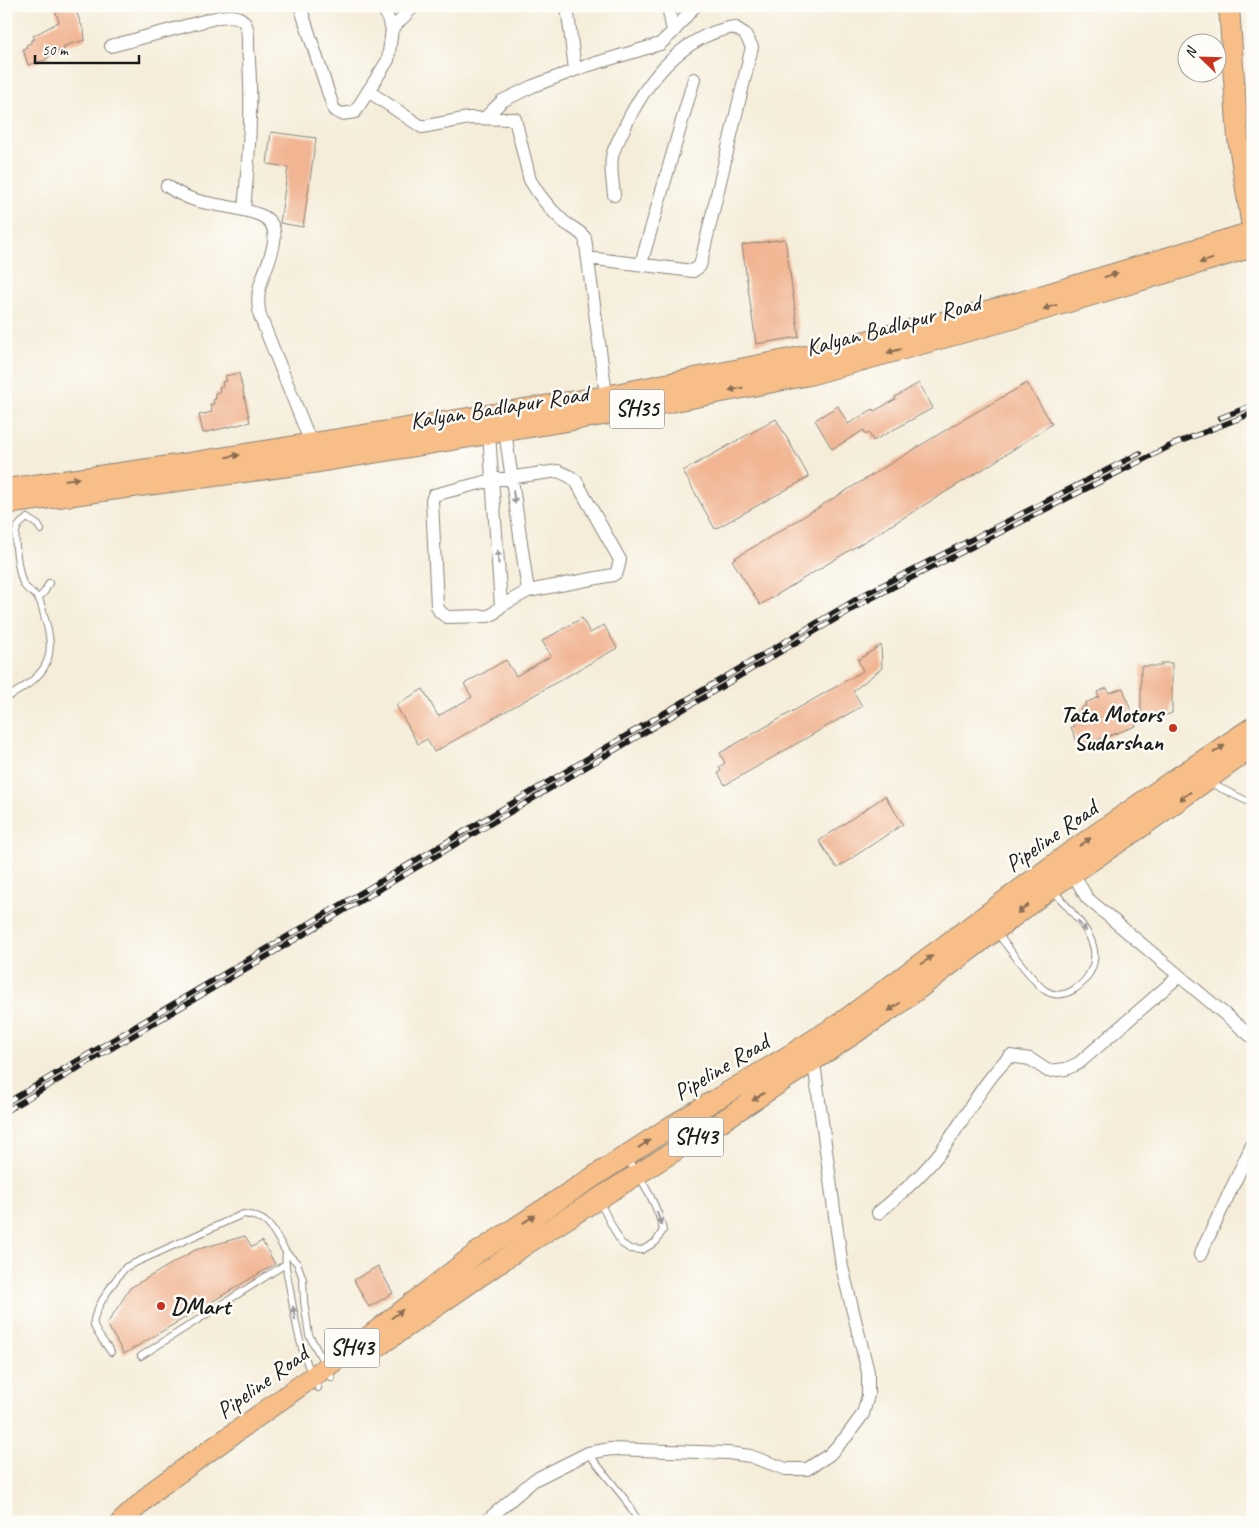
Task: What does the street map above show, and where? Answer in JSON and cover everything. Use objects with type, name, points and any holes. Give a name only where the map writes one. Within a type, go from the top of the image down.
[{"type":"main road","points":[[1229,6],[1238,138],[1253,233]]},
{"type":"main road","name":"Kalyan Badlapur Road","points":[[178,473],[319,462],[497,433],[1011,305],[1253,233]]},
{"type":"main road","name":"Kalyan Badlapur Road","points":[[6,504],[34,501],[178,473],[312,443],[607,405],[808,375],[1012,319],[1253,247]]},
{"type":"main road","name":"Kalyan Badlapur Road","points":[[6,489],[34,501]]},
{"type":"main road","name":"Pipeline Road","points":[[594,1190],[625,1156],[670,1127],[896,1006],[989,923],[1070,864],[1137,830],[1253,727]]},
{"type":"main road","name":"Pipeline Road","points":[[1200,773],[1253,747]]},
{"type":"main road","name":"Pipeline Road","points":[[989,923],[1051,888],[1070,864]]},
{"type":"main road","name":"Pipeline Road","points":[[136,1522],[174,1487],[322,1377],[436,1296],[478,1252],[594,1190],[638,1174],[716,1125],[812,1051]]},
{"type":"main road","name":"Pipeline Road","points":[[121,1522],[156,1489],[322,1377]]},
{"type":"street","points":[[300,6],[334,110],[342,114],[354,112],[388,60],[392,29],[383,6]]},
{"type":"street","points":[[392,29],[414,6]]},
{"type":"street","points":[[567,6],[580,68]]},
{"type":"street","points":[[573,6],[580,68]]},
{"type":"street","points":[[668,6],[673,32]]},
{"type":"street","points":[[485,118],[502,101],[533,86],[580,68],[660,44],[696,6]]},
{"type":"street","points":[[111,46],[219,17],[240,18],[245,22],[249,60],[251,133],[244,210]]},
{"type":"street","points":[[588,258],[693,271],[700,266],[752,47],[745,34],[734,27],[718,30],[687,47],[658,73],[632,110],[612,156],[614,195]]},
{"type":"street","points":[[641,264],[694,79]]},
{"type":"street","points":[[368,91],[422,127],[469,118],[516,119],[530,180],[562,220],[580,232],[585,238],[607,405]]},
{"type":"street","points":[[166,186],[180,196],[205,204],[244,210],[266,218],[273,225],[276,237],[259,286],[258,303],[260,316],[319,462]]},
{"type":"street","points":[[497,433],[511,477],[528,591]]},
{"type":"street","points":[[497,433],[492,480],[501,606]]},
{"type":"street","points":[[558,471],[576,481],[620,560],[617,572],[528,591],[501,606],[488,616],[448,617],[443,615],[437,606],[432,497],[437,494],[492,480],[558,471]]},
{"type":"street","points":[[1070,864],[1087,898],[1253,1038]]},
{"type":"street","points":[[878,1213],[910,1186],[941,1151],[978,1093],[995,1070],[1010,1056],[1030,1059],[1048,1071],[1066,1069],[1079,1063],[1179,976]]},
{"type":"street","points":[[485,1522],[534,1480],[588,1453],[611,1449],[728,1453],[750,1456],[786,1468],[807,1469],[834,1449],[846,1437],[863,1414],[868,1395],[868,1372],[842,1267],[812,1051]]},
{"type":"street","points":[[1200,1255],[1253,1143]]},
{"type":"lane","points":[[34,501],[38,525],[41,530]]},
{"type":"lane","points":[[6,698],[28,686],[41,672],[49,658],[50,634],[38,598],[30,593],[21,579],[15,535],[17,527],[34,501]]},
{"type":"lane","points":[[38,598],[45,591],[48,583]]},
{"type":"lane","points":[[1200,773],[1253,804]]},
{"type":"lane","points":[[989,923],[1044,990],[1056,995],[1066,994],[1078,988],[1088,977],[1094,965],[1094,945],[1089,934],[1051,888]]},
{"type":"lane","points":[[594,1190],[621,1243],[630,1249],[642,1250],[656,1242],[663,1230],[660,1217],[638,1174],[625,1156]]},
{"type":"lane","points":[[111,1352],[94,1327],[94,1318],[116,1278],[126,1267],[242,1214],[254,1215],[266,1221],[286,1252],[297,1263],[304,1279],[304,1301],[309,1335],[322,1377]]},
{"type":"lane","points":[[286,1252],[284,1266],[290,1286],[298,1337],[322,1377]]},
{"type":"lane","points":[[141,1356],[284,1266]]},
{"type":"lane","points":[[588,1453],[624,1498],[638,1522]]},
{"type":"building","points":[[61,6],[74,6],[84,29],[85,40],[64,46],[64,50],[48,53],[49,57],[45,60],[28,65],[23,49],[31,43],[31,40],[35,39],[33,36],[59,22],[55,10]]},
{"type":"building","points":[[271,132],[316,138],[303,227],[280,223],[288,167],[267,164]]},
{"type":"building","points":[[785,239],[799,337],[756,344],[742,245]]},
{"type":"building","points":[[239,373],[250,422],[203,433],[199,415],[212,412],[210,404],[214,404],[213,400],[216,399],[215,393],[220,392],[219,387],[223,386],[222,382],[227,381],[225,376]]},
{"type":"building","points":[[919,383],[933,408],[873,441],[869,433],[866,435],[864,430],[832,449],[815,420],[838,406],[848,424],[873,409],[874,411],[896,399],[895,397]]},
{"type":"building","points":[[1027,383],[1052,424],[985,468],[760,605],[732,560],[959,422]]},
{"type":"building","points":[[776,419],[809,477],[715,529],[683,471]]},
{"type":"building","points":[[582,618],[590,633],[604,625],[617,648],[434,752],[427,739],[418,744],[396,705],[423,689],[438,716],[472,697],[464,684],[506,660],[516,676],[551,656],[542,641]]},
{"type":"building","points":[[881,645],[882,668],[853,691],[862,706],[725,785],[718,773],[721,771],[719,767],[725,763],[720,753],[863,671],[858,660]]},
{"type":"building","points":[[1161,663],[1172,663],[1172,713],[1141,724],[1141,666],[1162,666]]},
{"type":"building","points":[[1107,688],[1109,693],[1123,688],[1136,726],[1079,747],[1071,727],[1074,726],[1072,718],[1082,714],[1080,708],[1086,706],[1085,703],[1099,697],[1097,692]]},
{"type":"building","points":[[885,796],[903,824],[837,868],[819,841]]},
{"type":"building","name":"DMart","points":[[245,1236],[252,1247],[262,1241],[275,1264],[124,1354],[107,1324],[130,1288],[195,1250]]},
{"type":"building","points":[[378,1266],[393,1293],[369,1307],[354,1280]]},
{"type":"railway","points":[[1220,418],[1253,405]]},
{"type":"railway","points":[[6,1111],[868,600],[1174,444],[1253,413]]},
{"type":"railway","points":[[6,1103],[865,594],[1140,453]]},
{"type":"place","name":"Tata Motors Sudarshan","points":[[1173,728]]},
{"type":"place","name":"DMart","points":[[161,1306]]}]
